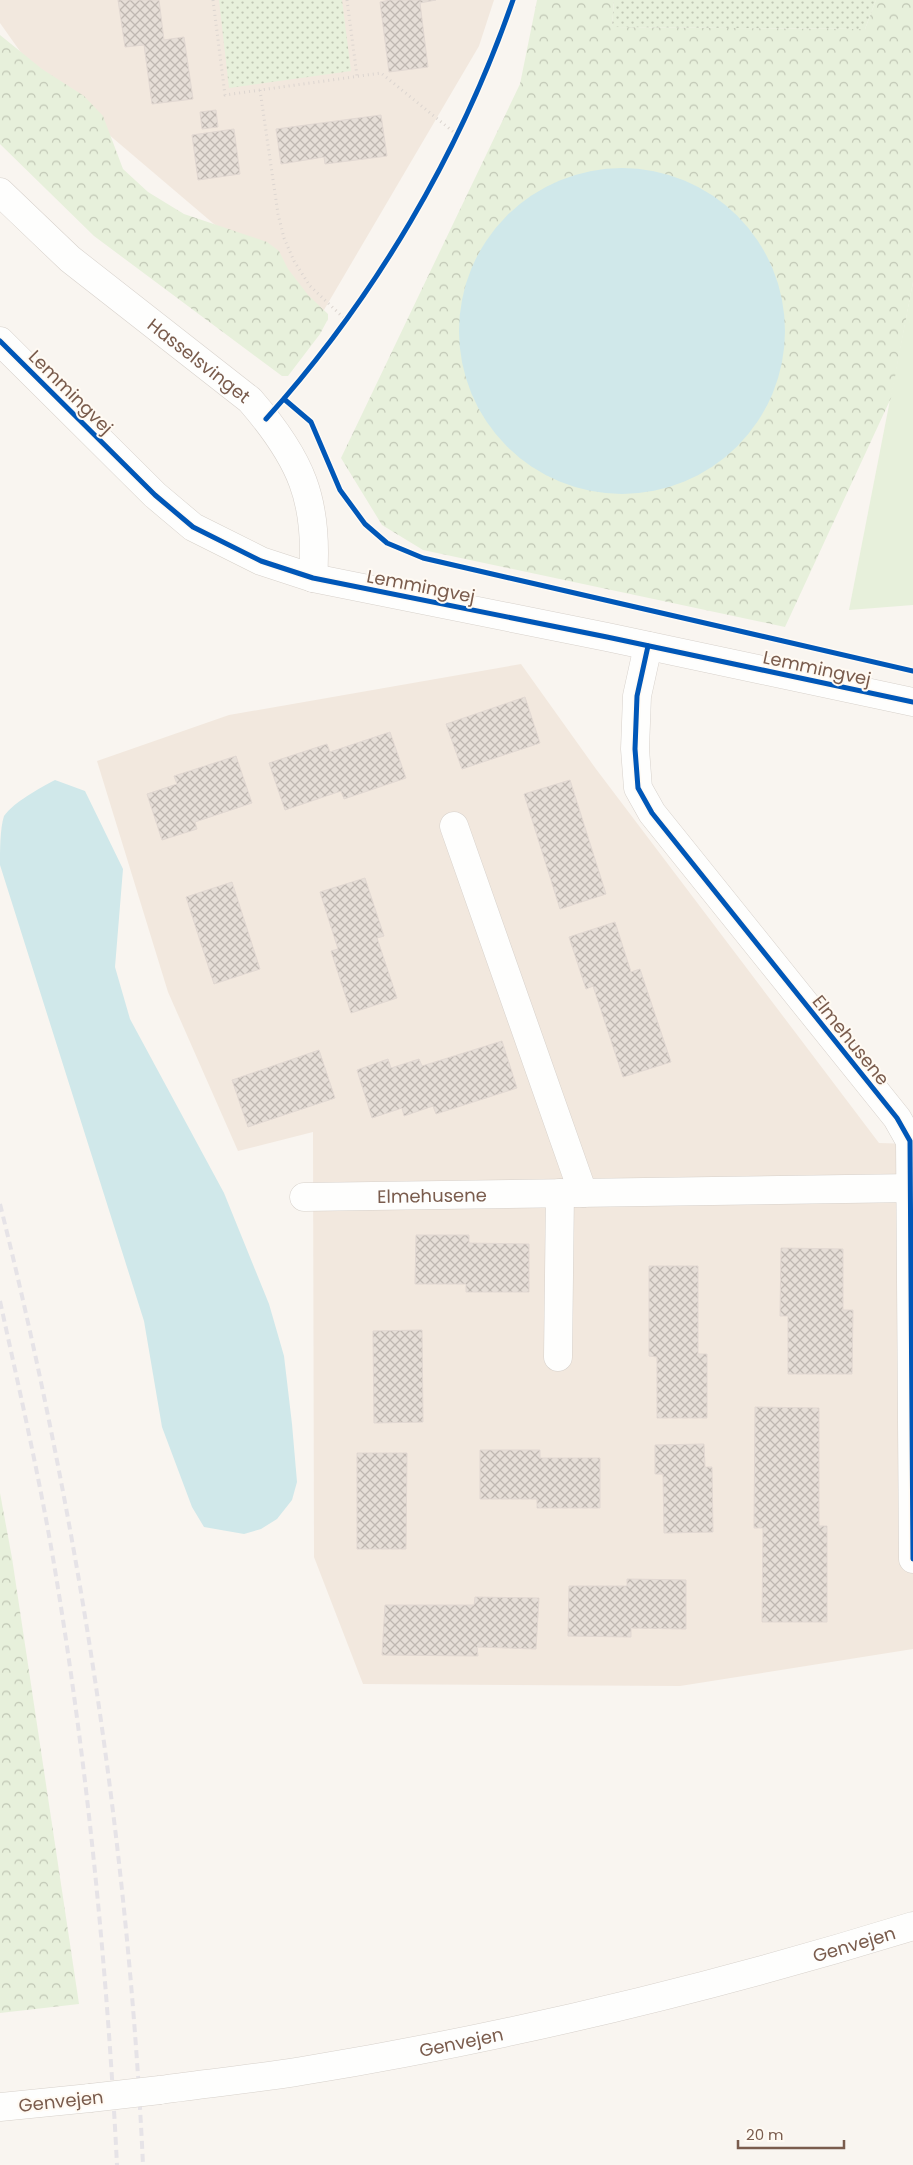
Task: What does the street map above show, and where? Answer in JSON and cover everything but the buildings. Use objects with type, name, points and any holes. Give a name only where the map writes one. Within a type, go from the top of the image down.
[{"type":"street","name":"Hasselsvinget","points":[[0,192],[70,259],[250,400],[266,419],[290,452],[305,488],[313,516],[315,550],[313,578]]},
{"type":"street","name":"Lemmingvej","points":[[0,341],[155,495],[194,527],[261,561],[313,578],[913,702]]},
{"type":"street","name":"Elmehusene","points":[[648,646],[637,696],[635,749],[638,788],[652,813],[896,1118],[910,1141],[912,1188],[913,1559]]},
{"type":"street","points":[[454,826],[571,1193],[558,1357]]},
{"type":"street","name":"Elmehusene","points":[[304,1197],[912,1188]]},
{"type":"street","name":"Genvejen","points":[[0,2107],[160,2090],[300,2071],[427,2049],[564,2020],[691,1990],[815,1956],[913,1926]]},
{"type":"path","points":[[213,0],[225,95],[381,73],[456,134]]},
{"type":"path","points":[[347,0],[357,76]]},
{"type":"path","points":[[260,90],[278,214],[284,238],[294,261],[310,286],[346,320]]},
{"type":"path","points":[[452,142],[460,125]]},
{"type":"path","points":[[340,327],[351,312]]},
{"type":"shaded area","points":[[0,0],[494,0],[479,46],[321,315],[34,71],[0,23]]},
{"type":"shaded area","points":[[521,664],[596,769],[879,1143],[913,1144],[913,1649],[680,1686],[363,1684],[314,1557],[313,1132],[238,1151],[168,992],[97,761],[229,715]]},
{"type":"green space","points":[[219,0],[342,0],[351,71],[229,88]]},
{"type":"green space","points":[[537,0],[614,0],[612,27],[865,29],[876,0],[913,0],[913,282],[891,398],[785,627],[423,550],[382,525],[341,458],[520,84]]},
{"type":"green space","points":[[614,0],[876,0],[865,29],[612,27]]},
{"type":"green space","points":[[0,35],[42,69],[84,96],[103,116],[123,169],[148,192],[184,214],[267,242],[279,251],[288,269],[308,295],[328,314],[328,319],[320,334],[288,376],[282,376],[94,236],[0,144]]},
{"type":"green space","points":[[913,282],[913,605],[849,610]]},
{"type":"green space","points":[[0,1493],[12,1558],[79,2004],[0,2013]]},
{"type":"water","points":[[622,168],[654,171],[684,180],[713,195],[737,216],[758,240],[773,269],[782,299],[785,331],[782,363],[773,393],[758,422],[737,446],[713,467],[684,482],[654,491],[622,494],[590,491],[560,482],[531,467],[507,446],[486,422],[471,393],[462,363],[459,331],[462,299],[471,269],[486,240],[507,216],[531,195],[560,180],[590,171]]},
{"type":"water","points":[[55,780],[85,791],[123,869],[115,967],[130,1019],[224,1193],[269,1304],[284,1356],[297,1482],[292,1500],[277,1519],[261,1529],[244,1534],[204,1527],[192,1507],[162,1427],[144,1321],[0,865],[1,833],[4,816],[35,791]]},
{"type":"railway","points":[[0,1204],[28,1322],[53,1441],[76,1561],[95,1681],[112,1801],[125,1922],[136,2044],[143,2165]]},
{"type":"railway","points":[[0,1301],[30,1438],[50,1542],[78,1723],[102,1943],[117,2165]]},
{"type":"cycle path","points":[[266,419],[306,373],[343,324],[411,222],[467,113],[492,57],[513,0]]},
{"type":"cycle path","points":[[0,341],[155,495],[193,527],[261,561],[313,578],[607,637],[913,702]]},
{"type":"cycle path","points":[[284,399],[311,422],[340,490],[365,524],[387,543],[423,558],[913,671]]},
{"type":"cycle path","points":[[648,646],[637,696],[635,749],[638,788],[652,813],[897,1118],[910,1141],[913,1559]]}]
